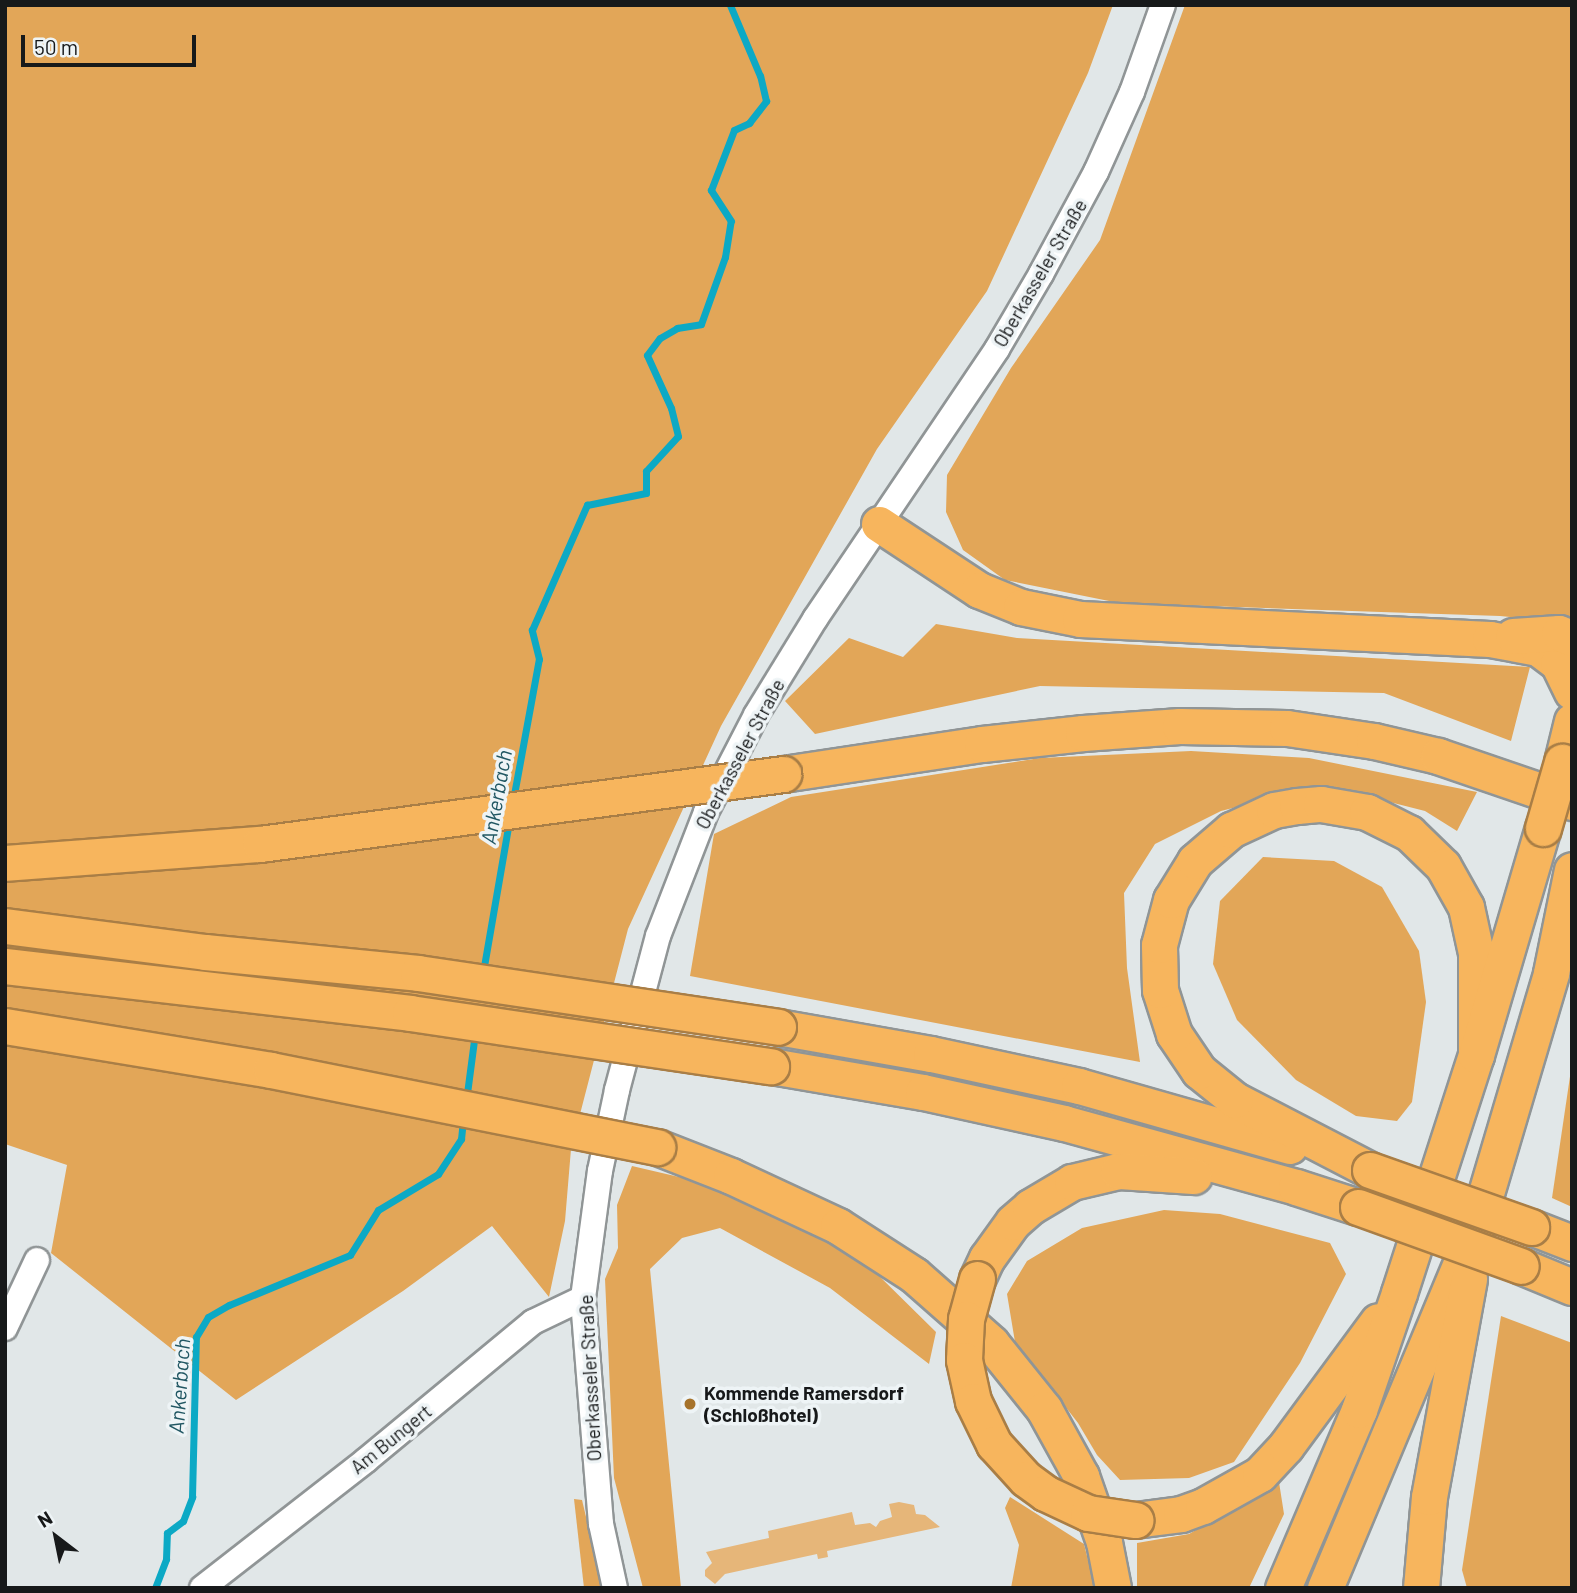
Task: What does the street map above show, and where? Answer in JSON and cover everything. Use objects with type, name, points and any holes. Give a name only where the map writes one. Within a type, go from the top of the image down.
[{"type":"highway","points":[[879,524],[979,590],[1021,607],[1080,619],[1490,639],[1538,648],[1565,673],[1572,692]]},
{"type":"highway","points":[[1490,639],[1536,633],[1559,633],[1572,638]]},
{"type":"highway","points":[[1283,1588],[1359,1410],[1399,1293],[1476,1055],[1572,722]]},
{"type":"highway","points":[[5,863],[260,844],[1083,733],[1180,726],[1287,728],[1374,741],[1438,755],[1572,802]]},
{"type":"highway","points":[[1370,1170],[1235,1100],[1199,1071],[1174,1034],[1160,990],[1159,945],[1171,900],[1195,861],[1231,830],[1274,810],[1297,806],[1321,804],[1356,809],[1389,821],[1409,833],[1443,866],[1466,907],[1476,953],[1476,1055]]},
{"type":"highway","points":[[1325,1588],[1476,1227],[1551,973],[1572,870]]},
{"type":"highway","points":[[5,926],[205,952],[418,974],[778,1027],[931,1054],[1079,1086],[1370,1170],[1572,1243]]},
{"type":"highway","points":[[5,966],[411,1013],[771,1066],[923,1092],[1064,1124],[1296,1186],[1521,1266],[1572,1287]]},
{"type":"highway","points":[[5,1026],[271,1070],[657,1147],[731,1176],[838,1226],[914,1275],[991,1343],[1044,1409],[1081,1476],[1104,1542],[1113,1588]]},
{"type":"highway","points":[[1296,1186],[1143,1171],[1095,1175],[1072,1182],[1030,1207],[999,1239],[977,1279],[966,1319],[964,1360],[973,1401],[994,1444],[1026,1479],[1045,1493],[1088,1513],[1135,1520],[1181,1514],[1224,1497],[1259,1474],[1286,1446],[1399,1293]]},
{"type":"highway","points":[[1421,1588],[1429,1497],[1466,1303],[1476,1227]]},
{"type":"street","name":"Oberkasseler Straße","points":[[615,1588],[601,1524],[583,1298],[598,1184],[617,1090],[658,936],[706,812],[756,715],[879,524],[997,349],[1041,274],[1096,172],[1132,92],[1163,5]]},
{"type":"street","points":[[5,1328],[37,1260]]},
{"type":"street","name":"Am Bungert","points":[[202,1588],[365,1461],[533,1322],[583,1298]]},
{"type":"shaded area","points":[[5,5],[1113,5],[1088,73],[987,291],[877,449],[721,726],[628,929],[571,1149],[565,1221],[549,1297],[492,1226],[403,1291],[236,1400],[51,1253],[67,1165],[5,1144]]},
{"type":"shaded area","points":[[1185,5],[1572,5],[1572,623],[1500,616],[1119,603],[1005,580],[963,550],[946,512],[947,475],[1011,368],[1100,240]]},
{"type":"shaded area","points":[[936,624],[1017,638],[1530,667],[1511,741],[1384,693],[1040,686],[815,734],[785,701],[849,638],[903,657]]},
{"type":"shaded area","points":[[1191,751],[1309,758],[1477,792],[1457,831],[1425,811],[1366,796],[1288,794],[1221,811],[1155,844],[1124,893],[1127,968],[1140,1062],[690,976],[714,834],[791,797],[1040,758]]},
{"type":"shaded area","points":[[1263,857],[1334,861],[1382,887],[1419,951],[1426,1002],[1412,1102],[1397,1121],[1356,1116],[1296,1080],[1237,1020],[1213,964],[1220,901]]},
{"type":"shaded area","points":[[1572,1063],[1572,1207],[1552,1198]]},
{"type":"shaded area","points":[[632,1166],[709,1184],[821,1233],[867,1264],[936,1332],[929,1364],[830,1288],[720,1228],[682,1238],[650,1269],[681,1588],[643,1588],[614,1478],[605,1279],[618,1248],[617,1205]]},
{"type":"shaded area","points":[[1164,1210],[1220,1214],[1330,1243],[1346,1274],[1300,1363],[1234,1462],[1189,1478],[1120,1480],[1097,1455],[1078,1423],[1015,1342],[1007,1294],[1027,1261],[1082,1228]]},
{"type":"shaded area","points":[[1501,1316],[1572,1343],[1572,1588],[1467,1588],[1462,1570]]},
{"type":"shaded area","points":[[1279,1482],[1284,1514],[1249,1588],[1137,1588],[1137,1543],[1189,1534]]},
{"type":"shaded area","points":[[1010,1497],[1084,1544],[1095,1588],[1011,1588],[1019,1545],[1005,1508]]},
{"type":"shaded area","points":[[574,1499],[582,1500],[603,1588],[584,1588]]},
{"type":"shaded area","points":[[899,1502],[914,1505],[916,1514],[925,1515],[940,1527],[827,1551],[828,1557],[818,1559],[817,1554],[725,1574],[715,1584],[705,1576],[705,1570],[712,1563],[706,1552],[769,1538],[768,1531],[852,1512],[855,1525],[870,1523],[876,1527],[880,1521],[892,1517],[889,1504]]},
{"type":"waterway","name":"Ankerbach","points":[[513,800],[539,659],[532,630],[587,505],[646,493],[646,471],[678,436],[671,408],[647,355],[660,338],[677,328],[701,324],[725,257],[731,221],[711,190],[734,130],[749,123],[766,101],[760,76],[730,5]]},
{"type":"waterway","name":"Ankerbach","points":[[483,972],[509,822]]},
{"type":"waterway","name":"Ankerbach","points":[[466,1101],[475,1033]]},
{"type":"waterway","name":"Ankerbach","points":[[155,1588],[166,1559],[167,1533],[183,1521],[192,1497],[196,1337],[208,1317],[229,1305],[350,1255],[378,1210],[438,1174],[461,1139],[463,1119]]},
{"type":"place","name":"Kommende Ramersdorf (Schloßhotel)","points":[[690,1404]]}]
